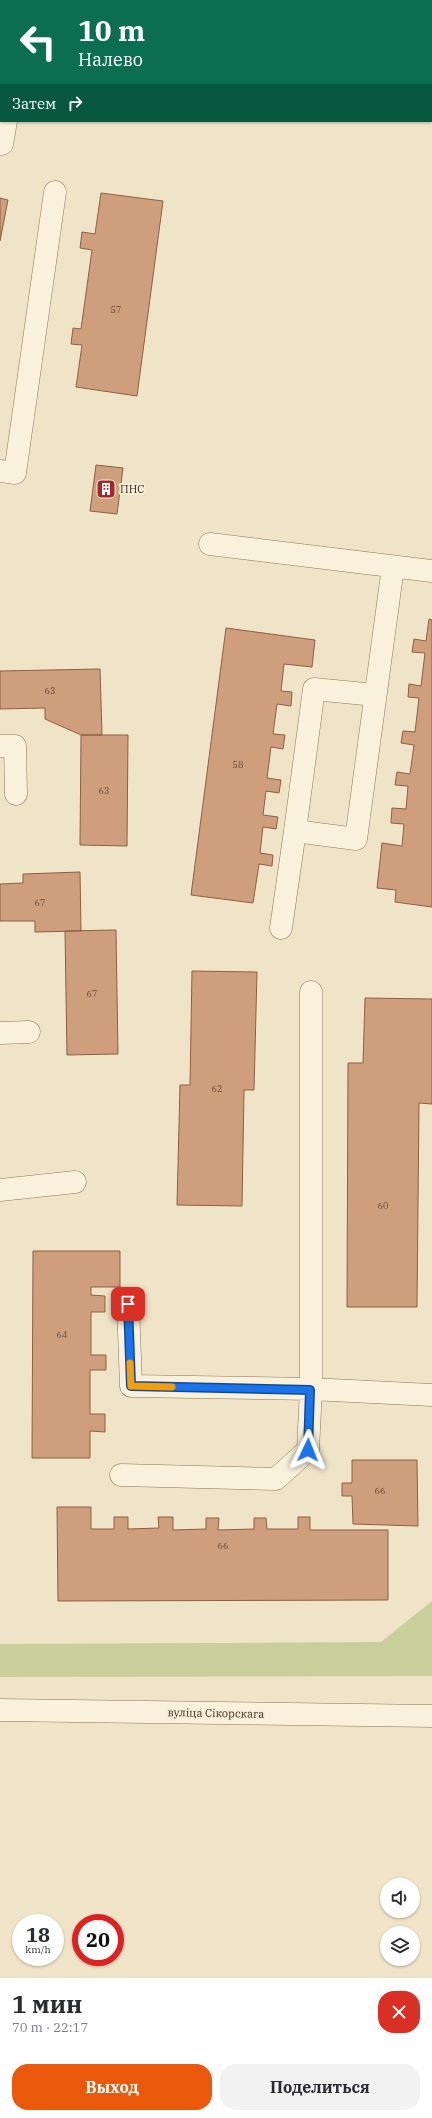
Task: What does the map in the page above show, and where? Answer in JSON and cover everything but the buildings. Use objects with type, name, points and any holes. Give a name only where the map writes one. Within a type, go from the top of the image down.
[{"type":"street","points":[[0,144],[2,144],[6,122]]},
{"type":"street","points":[[0,471],[15,473],[55,192]]},
{"type":"street","points":[[210,544],[432,571]]},
{"type":"street","points":[[295,831],[356,839],[393,567]]},
{"type":"street","points":[[281,928],[314,689],[375,695]]},
{"type":"street","points":[[0,746],[14,746],[16,794]]},
{"type":"street","points":[[121,1475],[276,1479],[308,1450],[310,1390],[311,992]]},
{"type":"street","points":[[0,1033],[30,1032]]},
{"type":"street","points":[[0,1190],[75,1182]]},
{"type":"street","points":[[128,1304],[131,1386],[310,1390],[432,1395]]},
{"type":"street","name":"вуліца Сікорскага","points":[[0,1710],[432,1716]]},
{"type":"green space","points":[[432,1601],[432,1676],[0,1677],[0,1644],[381,1642]]},
{"type":"slow traffic","points":[[130,1363],[131,1386],[172,1387]]},
{"type":"place","name":"ПНС","points":[[106,489]]},
{"type":"route","points":[[128,1304],[131,1386],[310,1390],[308,1450]]}]
